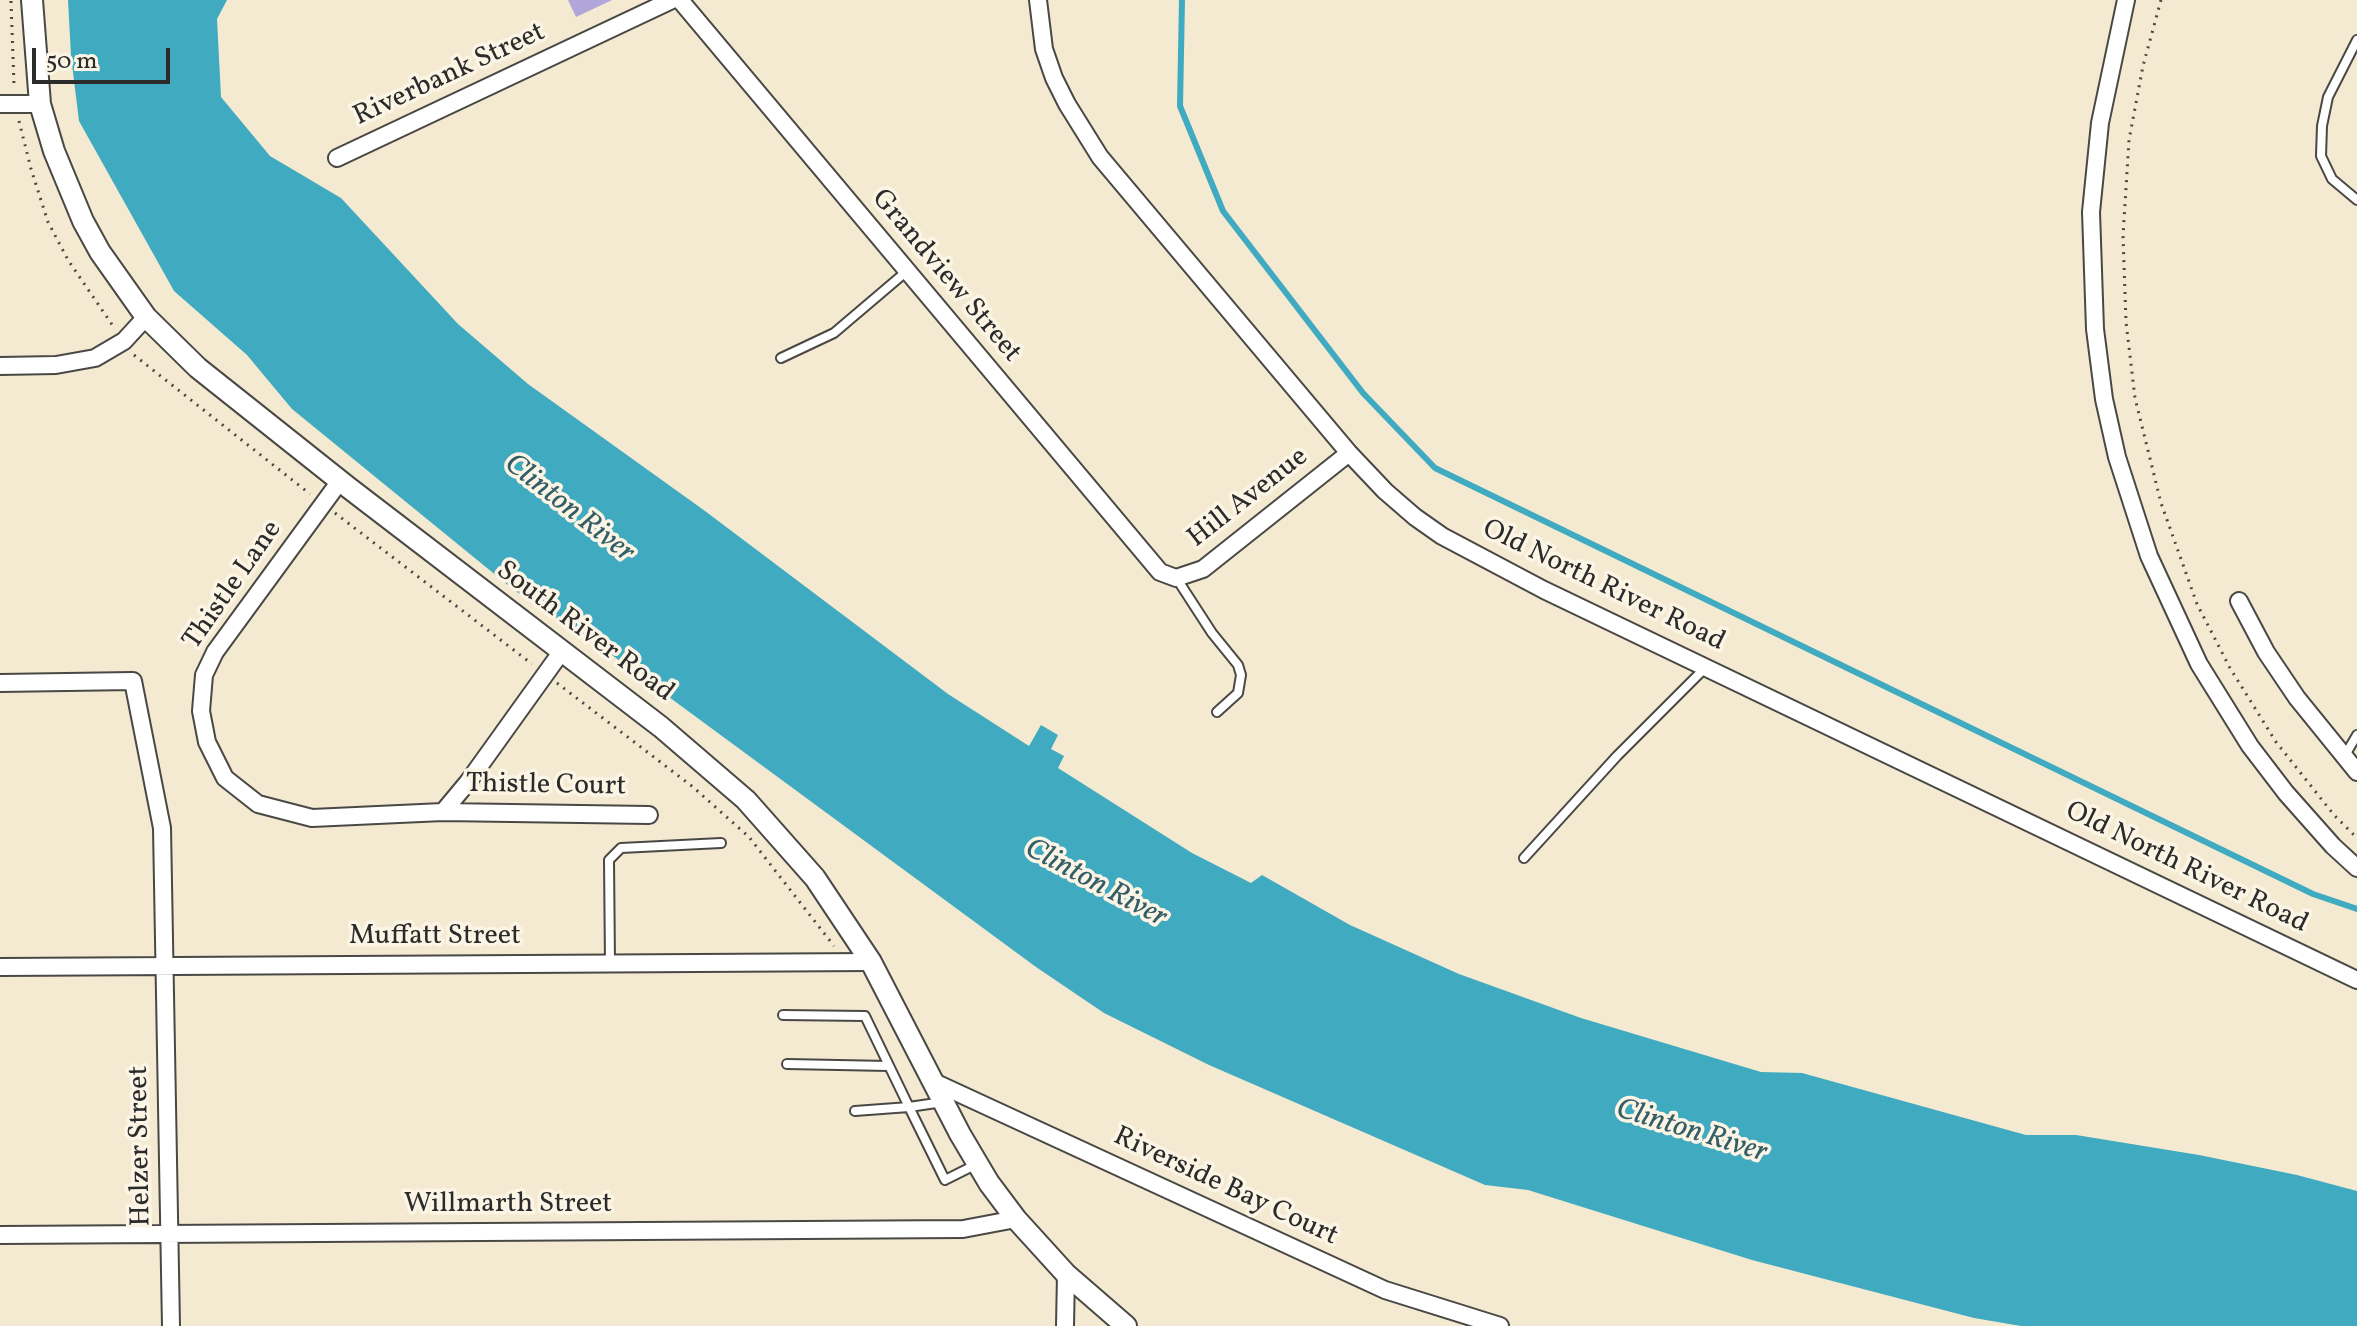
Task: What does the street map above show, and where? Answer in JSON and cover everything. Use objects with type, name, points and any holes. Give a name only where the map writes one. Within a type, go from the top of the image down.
[{"type":"street","name":"South River Road","points":[[32,0],[40,104],[68,189],[100,252],[146,317],[198,368],[661,727],[746,800],[815,878],[871,962],[977,1164],[1016,1219],[1066,1274],[1126,1326]]},
{"type":"street","name":"Riverbank Street","points":[[337,158],[672,0]]},
{"type":"street","name":"Grandview Street","points":[[680,0],[1154,567],[1176,578]]},
{"type":"street","name":"Old North River Road","points":[[1038,0],[1044,49],[1054,78],[1100,157],[1349,453],[1385,491],[1442,536],[1544,590],[2357,980]]},
{"type":"street","points":[[2126,0],[2100,123],[2091,212],[2095,329],[2104,399],[2117,457],[2149,556],[2199,664],[2250,746],[2286,793],[2357,868]]},
{"type":"street","points":[[0,104],[40,104]]},
{"type":"street","points":[[0,366],[56,365],[95,358],[124,341],[146,317]]},
{"type":"street","name":"Hill Avenue","points":[[1176,578],[1203,569],[1349,453]]},
{"type":"street","name":"Thistle Lane","points":[[340,481],[215,652],[204,675],[201,711],[207,742],[225,778],[258,804],[312,818],[443,812]]},
{"type":"street","points":[[2239,601],[2266,652],[2297,698],[2357,772]]},
{"type":"street","points":[[443,812],[562,651]]},
{"type":"street","name":"Helzer Street","points":[[0,683],[133,681],[162,828],[171,1326]]},
{"type":"street","name":"Thistle Court","points":[[443,812],[649,815]]},
{"type":"street","name":"Muffatt Street","points":[[0,967],[871,962]]},
{"type":"street","name":"Riverside Bay Court","points":[[934,1082],[1385,1290],[1500,1326]]},
{"type":"street","name":"Willmarth Street","points":[[0,1235],[963,1229],[1016,1219]]},
{"type":"street","points":[[1065,1326],[1066,1274]]},
{"type":"lane","points":[[2357,40],[2328,97],[2322,126],[2321,156],[2332,179],[2357,200]]},
{"type":"lane","points":[[781,358],[834,333],[907,271]]},
{"type":"lane","points":[[1176,578],[1205,623],[1238,665],[1241,675],[1238,693],[1217,712]]},
{"type":"lane","points":[[1524,858],[1658,713],[1706,668]]},
{"type":"lane","points":[[2344,757],[2357,735]]},
{"type":"lane","points":[[610,963],[609,860],[621,848],[721,843]]},
{"type":"lane","points":[[783,1015],[865,1016],[945,1180],[977,1164]]},
{"type":"lane","points":[[787,1064],[889,1066]]},
{"type":"lane","points":[[855,1111],[944,1102]]},
{"type":"path","points":[[2161,0],[2143,66],[2129,140],[2123,236],[2126,322],[2135,398],[2161,503],[2197,604],[2230,668],[2276,742],[2334,815],[2357,838]]},
{"type":"water","name":"Clinton River","points":[[68,0],[227,0],[217,19],[221,97],[270,156],[341,198],[458,324],[528,384],[705,511],[948,694],[1029,746],[1041,725],[1058,735],[1051,749],[1064,756],[1058,768],[1192,853],[1251,883],[1262,875],[1350,925],[1459,974],[1581,1018],[1761,1072],[1802,1073],[2026,1135],[2076,1135],[2199,1155],[2357,1191],[2357,1326],[2021,1326],[1974,1318],[1752,1260],[1528,1190],[1485,1185],[1209,1065],[1104,1013],[1036,967],[601,647],[514,590],[292,409],[247,355],[174,291],[79,121]]},
{"type":"building","points":[[568,0],[612,0],[576,17]]},
{"type":"waterway","points":[[1182,0],[1180,106],[1223,211],[1363,393],[1435,468],[2313,894],[2357,909]]}]
